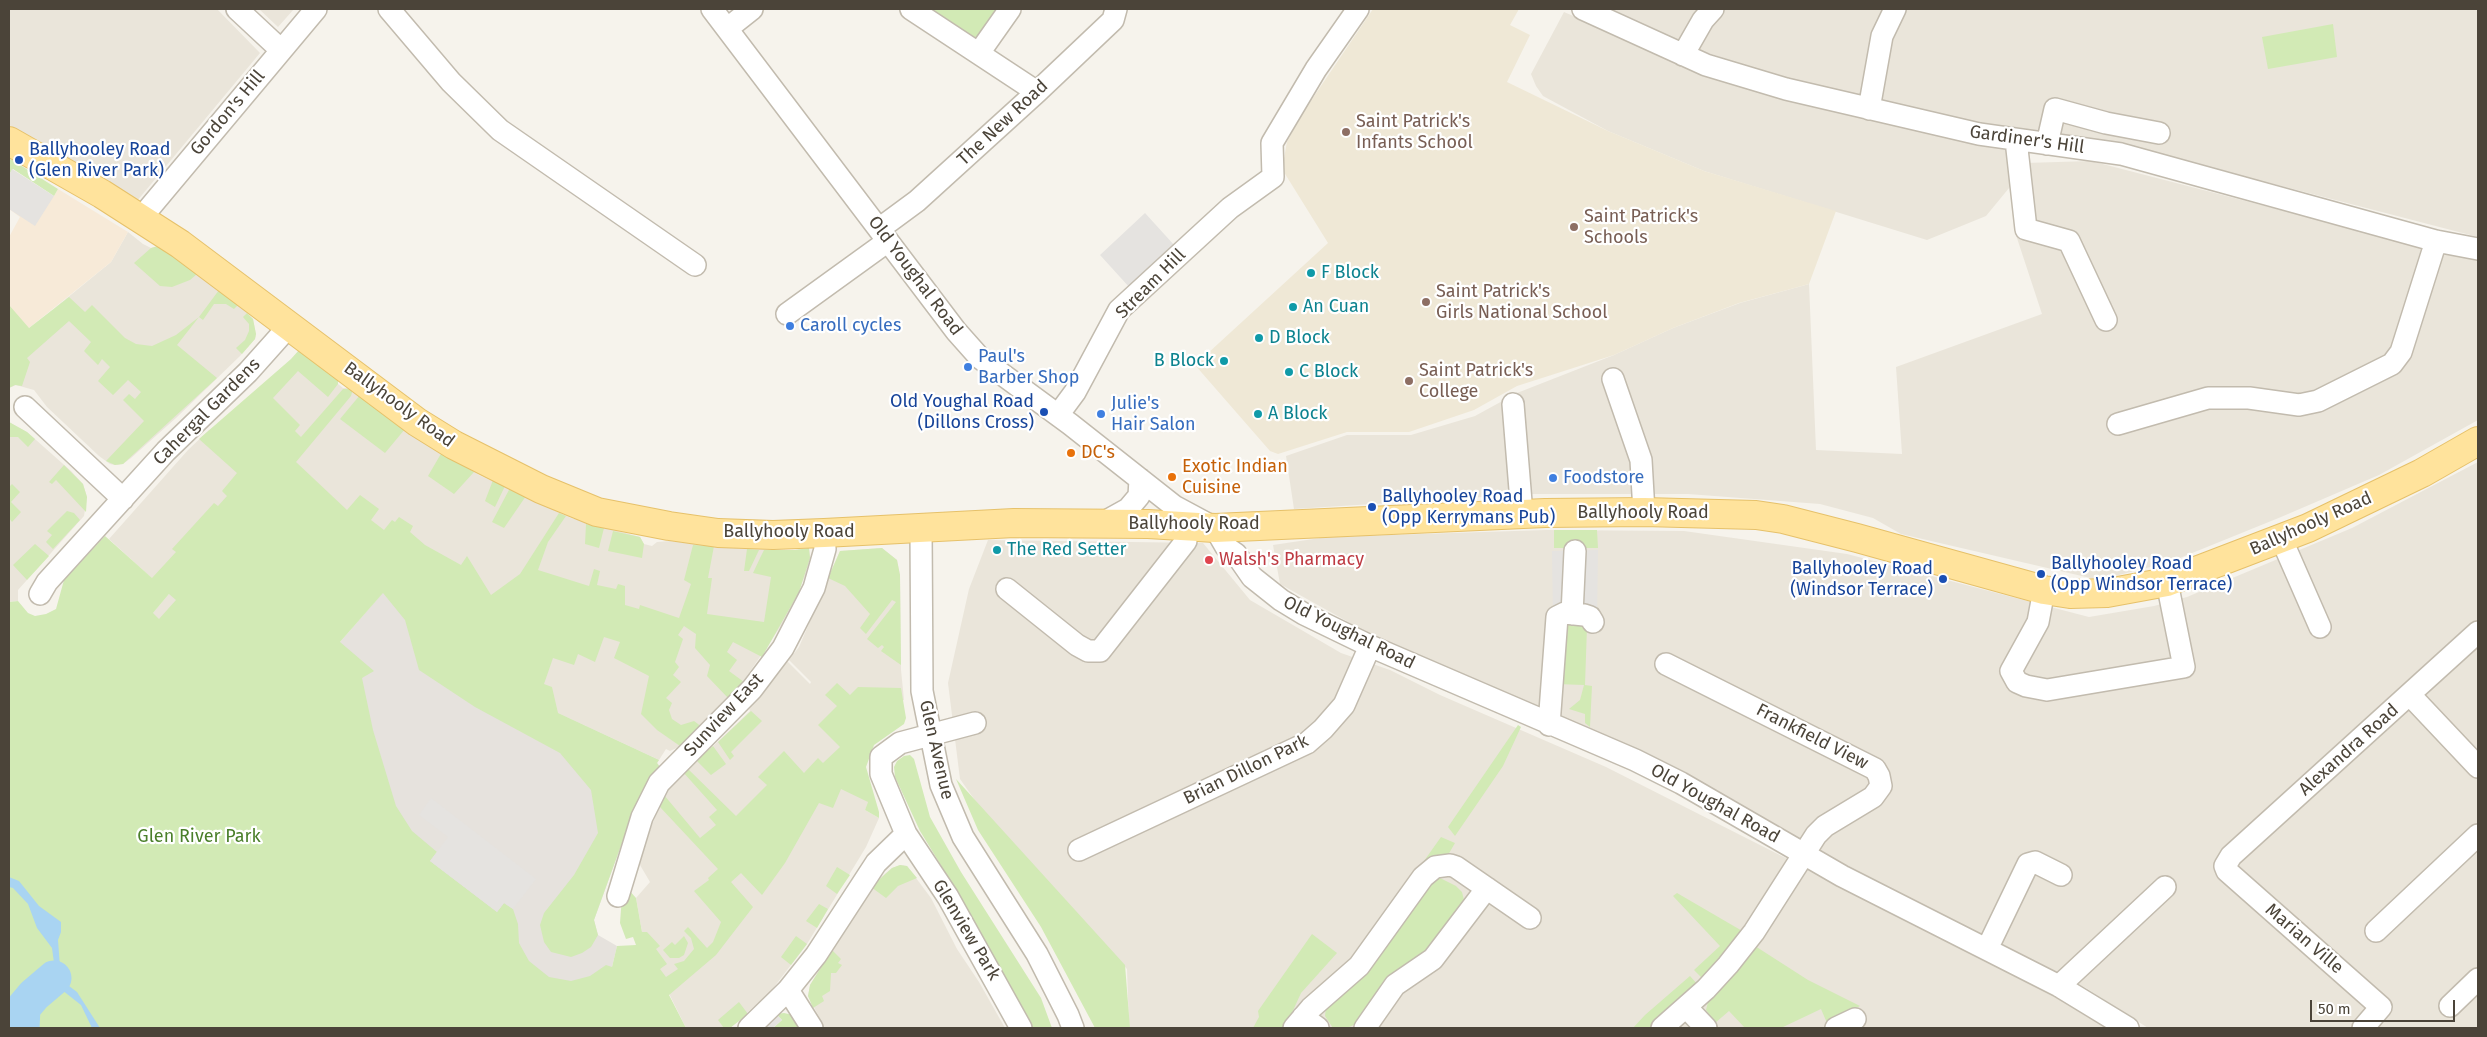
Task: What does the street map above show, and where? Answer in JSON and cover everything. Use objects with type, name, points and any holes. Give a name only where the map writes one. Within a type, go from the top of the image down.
[{"type":"main road","name":"Ballyhooly Road","points":[[9,141],[141,218],[209,264],[417,422],[447,441],[565,500],[596,512],[718,533],[773,535],[1014,523],[1215,528],[1522,514],[1644,512],[1756,515],[1782,519],[2044,590],[2070,594],[2107,593],[2167,582],[2281,538],[2384,492],[2478,441]]},
{"type":"street","points":[[237,9],[281,50]]},
{"type":"street","name":"Gordon's Hill","points":[[141,218],[316,9]]},
{"type":"street","points":[[389,9],[451,82],[500,130],[694,265]]},
{"type":"street","name":"Old Youghal Road","points":[[712,9],[956,331],[980,358],[1058,415],[1174,506],[1215,528],[1226,547],[1236,554],[1260,584],[1304,614],[1370,646],[1635,760],[1842,876],[2059,986],[2128,1028]]},
{"type":"street","points":[[728,28],[752,9]]},
{"type":"street","points":[[911,9],[1037,92]]},
{"type":"street","points":[[979,53],[1010,9]]},
{"type":"street","name":"The New Road","points":[[787,314],[884,235],[917,201],[1113,20],[1116,9]]},
{"type":"street","name":"Stream Hill","points":[[1058,415],[1075,392],[1119,310],[1230,208],[1273,177],[1272,144],[1316,69],[1358,9]]},
{"type":"street","name":"Gardiner's Hill","points":[[1583,9],[1706,65],[1777,86],[1979,134],[2080,147],[2140,158],[2436,241],[2478,249]]},
{"type":"street","points":[[1683,55],[1703,20],[1712,9]]},
{"type":"street","points":[[1869,109],[1882,36],[1895,9]]},
{"type":"street","points":[[2047,144],[2055,109],[2106,123],[2159,133]]},
{"type":"street","points":[[2016,140],[2026,229],[2068,241],[2106,320]]},
{"type":"street","points":[[2118,424],[2208,398],[2249,398],[2299,405],[2318,401],[2392,364],[2402,352],[2436,241]]},
{"type":"street","name":"Cahergal Gardens","points":[[40,594],[47,582],[166,451],[248,372],[290,325]]},
{"type":"street","points":[[1613,379],[1641,460],[1644,512]]},
{"type":"street","points":[[1513,404],[1522,514]]},
{"type":"street","points":[[25,407],[123,499]]},
{"type":"street","points":[[1101,524],[1128,508],[1139,496],[1140,478]]},
{"type":"street","points":[[1007,589],[1078,645],[1088,651],[1100,651],[1186,541],[1186,526]]},
{"type":"street","name":"Glen Avenue","points":[[921,529],[920,665],[922,691],[941,785],[959,828],[1037,954],[1073,1028]]},
{"type":"street","name":"Sunview East","points":[[618,896],[642,817],[659,783],[752,689],[783,648],[814,588],[825,549],[824,533]]},
{"type":"street","points":[[2281,538],[2320,627]]},
{"type":"street","points":[[1572,614],[1575,551]]},
{"type":"street","points":[[2044,590],[2038,622],[2011,671],[2017,682],[2026,686],[2047,690],[2184,667],[2167,582]]},
{"type":"street","points":[[1550,724],[1556,618],[1565,613],[1590,617],[1593,622]]},
{"type":"street","name":"Alexandra Road","points":[[2227,871],[2225,866],[2231,856],[2478,632]]},
{"type":"street","name":"Brian Dillon Park","points":[[1079,850],[1307,743],[1323,729],[1344,705],[1370,646]]},
{"type":"street","name":"Frankfield View","points":[[1662,1028],[1728,965],[1754,932],[1803,853],[1826,826],[1878,792],[1881,786],[1880,776],[1875,769],[1666,664]]},
{"type":"street","points":[[2410,695],[2478,768]]},
{"type":"street","name":"Glenview Park","points":[[974,723],[900,743],[881,757],[881,774],[906,834],[948,896],[1021,1028]]},
{"type":"street","points":[[749,1028],[788,990],[816,955],[876,863],[906,834]]},
{"type":"street","points":[[2376,932],[2478,835]]},
{"type":"street","points":[[1987,949],[2028,864],[2035,862],[2061,875]]},
{"type":"street","points":[[1305,1025],[1359,966],[1429,871],[1435,867],[1450,864],[1530,918]]},
{"type":"street","name":"Marian Ville","points":[[2227,871],[2381,1007],[2366,1027]]},
{"type":"street","points":[[2059,986],[2165,887]]},
{"type":"street","points":[[1365,1028],[1394,985],[1433,959],[1487,888]]},
{"type":"street","points":[[2450,1006],[2478,979]]},
{"type":"street","points":[[788,990],[812,1028]]},
{"type":"street","points":[[1686,1007],[1706,1028]]},
{"type":"street","points":[[1836,1028],[1855,1019]]},
{"type":"shaded area","points":[[9,9],[217,9],[260,53],[137,201],[9,125]]},
{"type":"shaded area","points":[[259,9],[294,9],[278,27]]},
{"type":"shaded area","name":"Saint Patrick's Schools","points":[[1373,9],[1519,9],[1510,25],[1530,35],[1507,82],[1608,131],[1704,171],[1836,211],[1809,284],[1739,303],[1673,328],[1614,355],[1517,386],[1474,410],[1409,432],[1347,432],[1278,454],[1270,451],[1195,365],[1328,243],[1282,169],[1287,142],[1300,117]]},
{"type":"shaded area","points":[[1600,9],[2478,9],[2478,237],[2270,183],[1820,90],[1690,47]]},
{"type":"shaded area","points":[[1564,12],[1718,78],[2010,147],[2014,182],[1986,216],[1927,240],[1704,171],[1608,131],[1543,96],[1531,74]]},
{"type":"shaded area","points":[[2091,161],[2478,261],[2478,420],[2379,475],[2281,517],[2170,562],[2099,580],[1901,534],[1873,518],[1820,504],[1688,494],[1530,494],[1294,509],[1286,456],[1347,435],[1411,435],[1475,416],[1517,393],[1614,355],[1673,328],[1740,303],[1809,284],[1816,450],[1902,454],[1896,367],[2042,314],[2014,229],[2025,163]]},
{"type":"shaded area","points":[[12,169],[54,196],[35,226],[9,209],[9,175]]},
{"type":"shaded area","points":[[9,175],[54,196],[58,189],[128,232],[111,262],[9,344],[9,237],[20,217],[9,209]]},
{"type":"shaded area","points":[[1145,213],[1175,246],[1130,288],[1100,255]]},
{"type":"shaded area","points":[[128,232],[151,248],[158,246],[242,308],[253,319],[256,334],[255,339],[240,356],[176,418],[131,458],[123,464],[115,465],[110,464],[99,456],[47,407],[34,390],[16,385],[9,388],[56,307],[111,262]]},
{"type":"shaded area","points":[[300,349],[338,378],[338,384],[343,388],[351,388],[423,440],[479,475],[571,518],[640,537],[644,544],[652,546],[657,542],[670,541],[747,549],[795,550],[809,548],[810,558],[806,574],[787,617],[736,692],[683,745],[670,751],[666,749],[659,760],[482,678],[397,576],[141,627],[169,594],[109,539],[188,450],[209,430],[262,394]]},
{"type":"shaded area","points":[[9,422],[27,432],[71,471],[83,484],[87,497],[84,516],[18,590],[18,601],[9,602]]},
{"type":"shaded area","points":[[2478,462],[2478,1028],[2148,1028],[2086,988],[1849,867],[1604,735],[1531,711],[1361,629],[1280,584],[1273,545],[1327,537],[1546,530],[1684,531],[1847,554],[2089,617],[2154,606],[2187,597],[2352,528]]},
{"type":"shaded area","points":[[988,540],[1203,543],[1250,600],[1341,653],[1390,670],[1440,695],[1606,767],[2056,995],[2111,1028],[1129,1028],[1127,969],[1010,850],[960,779],[948,683],[969,589]]},
{"type":"shaded area","points":[[882,548],[897,560],[900,575],[901,670],[904,700],[871,712],[864,784],[868,803],[865,810],[879,818],[866,847],[807,944],[771,991],[730,1028],[686,1028],[644,943],[636,898],[650,882],[640,865],[639,858],[665,792],[750,711],[749,709],[786,660],[810,684],[811,682],[789,660],[799,647],[840,551]]},
{"type":"shaded area","points":[[1598,550],[1597,619],[1553,618],[1552,551]]},
{"type":"shaded area","points":[[397,576],[482,678],[659,760],[657,763],[660,767],[650,777],[631,818],[594,920],[598,935],[617,946],[612,967],[538,1028],[390,808],[334,649]]},
{"type":"shaded area","points":[[431,798],[536,879],[513,909],[504,903],[497,912],[430,861],[448,837],[419,815]]},
{"type":"shaded area","points":[[900,865],[907,866],[931,898],[957,949],[979,982],[1005,1028],[825,1028],[808,996],[810,985],[852,915],[881,877],[892,868]]},
{"type":"shaded area","points":[[776,1014],[782,1020],[773,1028],[760,1028]]},
{"type":"green space","points":[[922,9],[997,9],[997,11],[976,44]]},
{"type":"green space","points":[[2333,24],[2337,57],[2268,69],[2262,37]]},
{"type":"green space","points":[[9,158],[58,189],[54,196],[13,169],[9,175]]},
{"type":"green space","points":[[158,246],[197,274],[190,280],[172,287],[160,286],[134,263],[151,248]]},
{"type":"green space","points":[[219,290],[238,305],[234,309],[226,304],[214,304],[203,320],[199,317]]},
{"type":"green space","points":[[69,297],[85,312],[92,305],[125,338],[136,344],[152,346],[176,335],[199,317],[177,345],[217,378],[123,464],[115,465],[106,461],[144,421],[123,400],[129,394],[135,399],[141,392],[128,380],[113,395],[98,381],[110,367],[102,359],[98,365],[84,351],[91,342],[69,321],[27,358],[30,362],[22,386],[15,385],[9,388],[9,305],[29,328]]},
{"type":"green space","points":[[247,313],[253,319],[256,334],[255,339],[242,354],[236,348],[245,340],[249,331],[249,324],[243,317]]},
{"type":"green space","name":"Glen River Park","points":[[300,349],[338,378],[338,384],[328,397],[298,371],[273,398],[300,425],[295,431],[301,437],[343,389],[353,389],[351,396],[296,462],[347,510],[360,495],[379,509],[371,520],[384,530],[392,520],[395,522],[399,517],[413,526],[410,532],[425,545],[461,565],[467,556],[491,595],[520,574],[559,513],[566,516],[548,542],[538,570],[589,586],[594,569],[600,571],[597,585],[616,589],[618,584],[625,586],[625,605],[639,609],[640,605],[679,618],[691,584],[684,580],[693,545],[714,546],[708,578],[712,578],[707,614],[764,622],[771,577],[753,573],[764,550],[809,548],[810,558],[799,592],[762,657],[733,642],[727,652],[737,660],[729,671],[744,682],[729,699],[707,676],[710,665],[695,648],[696,634],[684,626],[678,635],[683,639],[675,662],[679,667],[673,675],[681,682],[666,698],[672,703],[669,710],[672,719],[681,725],[694,721],[702,727],[680,746],[657,730],[641,714],[649,676],[614,658],[620,642],[604,637],[595,662],[578,654],[574,665],[553,658],[544,684],[552,687],[558,713],[659,760],[657,763],[660,767],[650,777],[631,818],[594,920],[598,935],[591,947],[571,957],[551,952],[544,942],[540,925],[544,913],[574,875],[598,833],[591,790],[560,753],[475,707],[419,670],[405,620],[383,593],[340,642],[374,671],[362,678],[373,730],[396,806],[412,831],[437,852],[430,861],[497,912],[504,903],[513,909],[518,924],[519,943],[529,961],[549,977],[571,981],[590,976],[606,965],[612,967],[617,946],[636,945],[633,937],[626,939],[620,923],[622,896],[628,889],[636,898],[642,932],[647,932],[660,946],[656,949],[667,964],[660,969],[666,977],[678,969],[674,964],[684,961],[694,949],[691,938],[684,931],[688,927],[707,948],[713,942],[721,922],[694,891],[709,880],[708,878],[718,869],[660,807],[664,795],[700,838],[716,825],[709,817],[717,810],[683,772],[687,768],[736,816],[767,785],[758,777],[784,751],[804,773],[818,758],[823,763],[840,747],[818,725],[837,706],[825,695],[837,683],[850,695],[858,687],[901,688],[906,718],[904,724],[874,745],[866,767],[879,818],[865,810],[868,802],[841,789],[833,808],[819,803],[785,863],[762,895],[741,873],[731,882],[753,907],[716,955],[669,995],[686,1028],[9,1028],[9,602],[18,601],[28,613],[35,616],[46,614],[56,609],[64,580],[105,536],[152,578],[176,552],[172,549],[214,503],[218,506],[227,496],[222,491],[237,473],[199,439]],"holes":[[[169,594],[176,600],[159,619],[153,613]]]},
{"type":"green space","points":[[360,395],[405,429],[385,453],[340,419]]},
{"type":"green space","points":[[9,422],[35,439],[28,447],[18,437],[9,437]]},
{"type":"green space","points":[[442,452],[474,472],[454,494],[428,476]]},
{"type":"green space","points":[[64,465],[83,484],[87,497],[86,512],[56,480],[52,484],[49,482]]},
{"type":"green space","points":[[493,480],[505,486],[495,507],[485,501]]},
{"type":"green space","points":[[12,484],[20,492],[11,502],[21,512],[12,522],[9,518],[9,487]]},
{"type":"green space","points":[[510,488],[526,496],[504,528],[492,522]]},
{"type":"green space","points":[[67,511],[74,513],[80,520],[53,549],[46,542],[52,535],[47,531]]},
{"type":"green space","points":[[586,524],[604,528],[599,548],[585,544]]},
{"type":"green space","points":[[1554,530],[1597,530],[1598,548],[1554,548]]},
{"type":"green space","points":[[613,531],[640,537],[644,544],[642,558],[608,551]]},
{"type":"green space","points":[[35,544],[49,556],[27,580],[13,565]]},
{"type":"green space","points":[[882,548],[897,560],[900,575],[901,665],[881,651],[884,647],[882,645],[878,648],[867,639],[896,602],[892,600],[866,634],[860,628],[870,614],[845,586],[828,578],[840,551]]},
{"type":"green space","points":[[747,549],[759,550],[749,571],[744,571]]},
{"type":"green space","points":[[1584,622],[1587,627],[1585,685],[1592,686],[1590,727],[1585,723],[1585,714],[1569,709],[1580,700],[1584,685],[1556,684],[1560,624]]},
{"type":"green space","points":[[751,711],[762,721],[731,752],[734,756],[730,760],[718,742]]},
{"type":"green space","points":[[1518,725],[1521,727],[1503,766],[1455,836],[1448,827]]},
{"type":"green space","points":[[713,746],[726,764],[711,775],[696,760]]},
{"type":"green space","points":[[910,755],[914,759],[930,817],[961,872],[1041,998],[1052,1028],[1030,1028],[956,890],[920,831],[895,777],[894,767],[897,761],[904,756]]},
{"type":"green space","points":[[956,779],[1125,965],[1130,1028],[1095,1028],[1041,927],[978,830]]},
{"type":"green space","points":[[1441,837],[1455,843],[1448,855],[1419,868]]},
{"type":"green space","points":[[900,865],[907,866],[917,878],[898,886],[886,898],[871,887],[892,868]]},
{"type":"green space","points":[[837,867],[850,875],[837,894],[826,886]]},
{"type":"green space","points":[[1440,878],[1456,886],[1462,892],[1464,900],[1429,956],[1358,1023],[1347,1028],[1333,1028],[1325,1016],[1326,1007],[1360,979],[1414,900],[1435,879]]},
{"type":"green space","points":[[1677,893],[1744,932],[1704,980],[1694,970],[1720,946],[1673,896]]},
{"type":"green space","points":[[819,904],[828,909],[817,928],[806,921]]},
{"type":"green space","points":[[1312,934],[1337,953],[1301,993],[1285,1028],[1253,1028],[1259,1017],[1258,1011]]},
{"type":"green space","points":[[684,936],[688,943],[684,955],[679,958],[670,958],[663,950],[672,942],[675,945]]},
{"type":"green space","points":[[796,936],[807,944],[791,965],[781,957]]},
{"type":"green space","points":[[1755,946],[1808,980],[1860,1006],[1827,1023],[1821,1009],[1781,1028],[1745,1028],[1729,1011],[1715,1023],[1706,1010],[1709,998],[1728,981]]},
{"type":"green space","points":[[832,950],[841,959],[838,963],[842,965],[836,973],[831,973],[830,991],[822,996],[824,1001],[813,1008],[808,996],[810,985]]},
{"type":"green space","points":[[1690,976],[1698,985],[1650,1028],[1633,1028],[1645,1015]]},
{"type":"green space","points":[[739,1002],[748,1014],[730,1028],[724,1028],[718,1020]]},
{"type":"green space","points":[[776,1014],[793,1015],[803,1028],[773,1028],[782,1020]]},
{"type":"water","points":[[9,877],[19,881],[39,906],[61,922],[61,932],[58,940],[60,967],[57,977],[77,992],[100,1028],[92,1028],[81,1005],[62,990],[42,985],[50,975],[54,963],[52,948],[37,928],[28,904],[13,888],[9,887]]},
{"type":"waterway","points":[[22,1028],[23,1008],[34,995],[54,978]]},
{"type":"place","name":"Saint Patrick's Infants School","points":[[1346,132]]},
{"type":"place","name":"Ballyhooley Road (Glen River Park)","points":[[19,160]]},
{"type":"place","name":"Saint Patrick's Schools","points":[[1574,227]]},
{"type":"place","name":"F Block","points":[[1311,273]]},
{"type":"place","name":"Saint Patrick's Girls National School","points":[[1426,302]]},
{"type":"place","name":"An Cuan","points":[[1293,307]]},
{"type":"place","name":"Caroll cycles","points":[[790,326]]},
{"type":"place","name":"D Block","points":[[1259,338]]},
{"type":"place","name":"B Block","points":[[1224,361]]},
{"type":"place","name":"Paul's Barber Shop","points":[[968,367]]},
{"type":"place","name":"C Block","points":[[1289,372]]},
{"type":"place","name":"Saint Patrick's College","points":[[1409,381]]},
{"type":"place","name":"Old Youghal Road (Dillons Cross)","points":[[1044,412]]},
{"type":"place","name":"Julie's Hair Salon","points":[[1101,414]]},
{"type":"place","name":"A Block","points":[[1258,414]]},
{"type":"place","name":"DC's","points":[[1071,453]]},
{"type":"place","name":"Exotic Indian Cuisine","points":[[1172,477]]},
{"type":"place","name":"Foodstore","points":[[1553,478]]},
{"type":"place","name":"Ballyhooley Road (Opp Kerrymans Pub)","points":[[1372,507]]},
{"type":"place","name":"The Red Setter","points":[[997,550]]},
{"type":"place","name":"Walsh's Pharmacy","points":[[1209,560]]},
{"type":"place","name":"Ballyhooley Road (Opp Windsor Terrace)","points":[[2041,574]]},
{"type":"place","name":"Ballyhooley Road (Windsor Terrace)","points":[[1943,579]]}]
